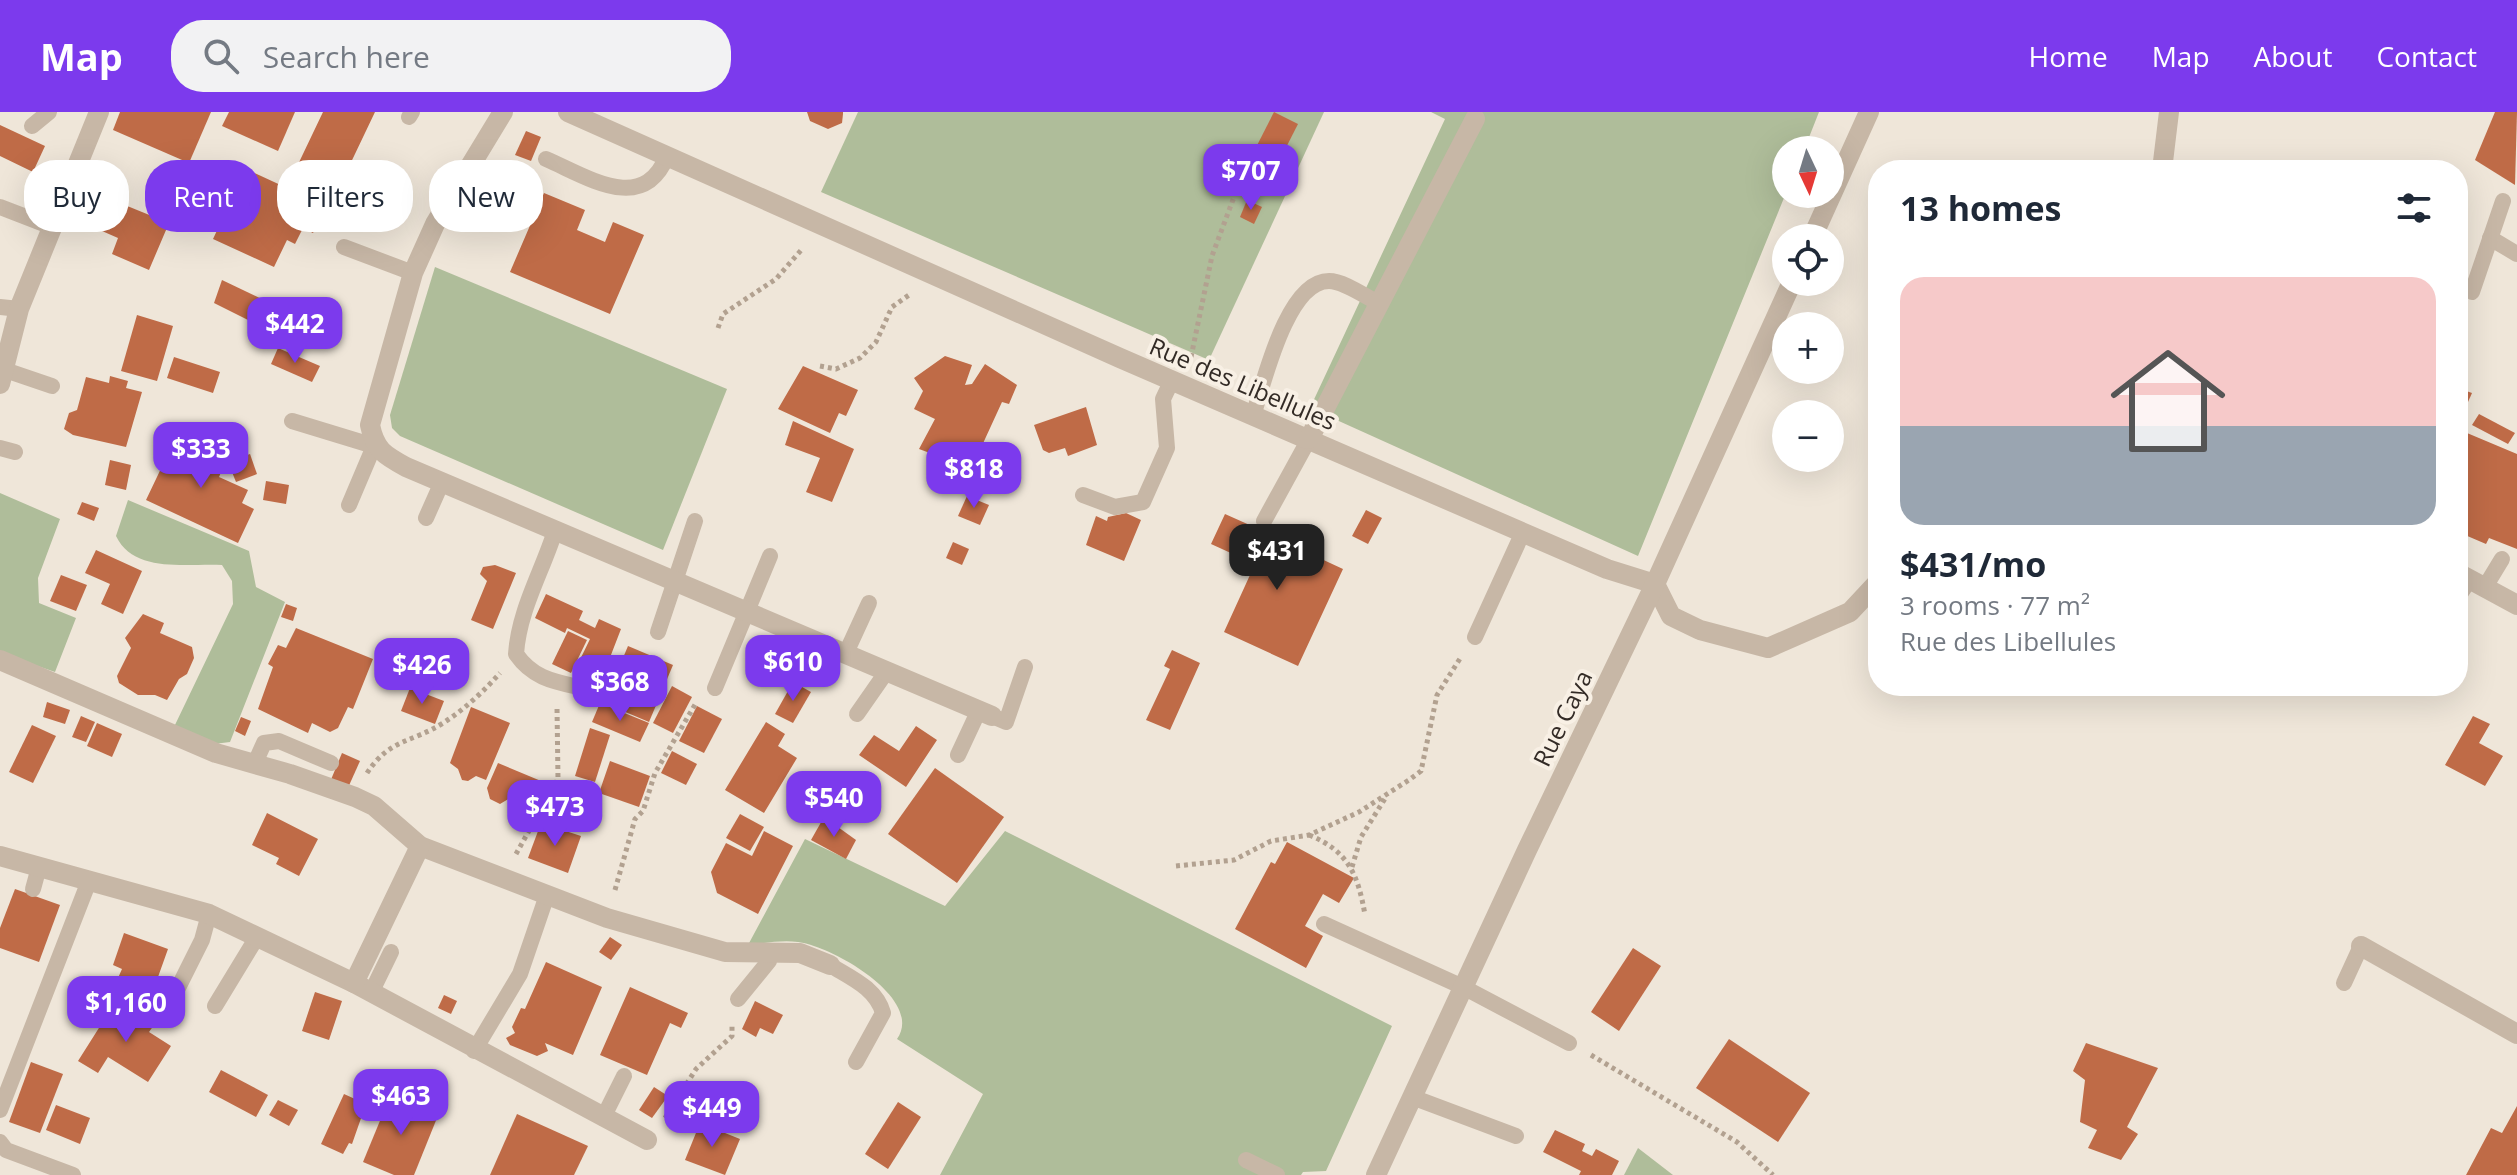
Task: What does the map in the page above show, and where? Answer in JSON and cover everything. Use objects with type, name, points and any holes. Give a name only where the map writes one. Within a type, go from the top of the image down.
[{"type":"street","points":[[79,160],[99,112]]},
{"type":"street","points":[[503,112],[435,224],[413,273],[370,425],[374,446],[382,454],[442,482],[986,713]]},
{"type":"street","name":"Rue des Libellules","points":[[568,112],[1253,416],[1607,569],[1655,584]]},
{"type":"street","points":[[1818,224],[1869,112]]},
{"type":"street","points":[[2163,160],[2169,112]]},
{"type":"street","points":[[1309,439],[1475,119]]},
{"type":"street","points":[[2,377],[10,308],[49,232]]},
{"type":"street","name":"Rue Caya","points":[[1379,1174],[1463,987],[1655,584],[1786,296]]},
{"type":"street","points":[[2471,580],[2517,605]]},
{"type":"street","points":[[1655,584],[1671,616],[1700,630],[1768,648],[1850,612],[1868,593]]},
{"type":"street","points":[[0,660],[216,753],[355,797],[374,806],[420,846],[607,918],[725,952],[800,953],[830,965]]},
{"type":"street","points":[[362,988],[420,846]]},
{"type":"street","points":[[0,856],[209,914],[362,988],[474,1051],[647,1140]]},
{"type":"street","points":[[2361,946],[2517,1034]]},
{"type":"lane","points":[[32,126],[49,112]]},
{"type":"lane","points":[[546,159],[616,189],[647,185],[660,175],[667,156]]},
{"type":"lane","points":[[2472,292],[2503,201]]},
{"type":"lane","points":[[0,207],[24,216]]},
{"type":"lane","points":[[2490,238],[2517,254]]},
{"type":"lane","points":[[344,247],[413,273]]},
{"type":"lane","points":[[1253,416],[1295,300],[1324,281],[1333,281],[1380,304]]},
{"type":"lane","points":[[2,377],[52,386]]},
{"type":"lane","points":[[1083,495],[1115,507],[1143,502],[1167,448],[1163,399],[1172,380]]},
{"type":"lane","points":[[292,421],[374,446],[349,505]]},
{"type":"lane","points":[[1264,521],[1309,439]]},
{"type":"lane","points":[[426,518],[442,482]]},
{"type":"lane","points":[[658,632],[695,521]]},
{"type":"lane","points":[[555,531],[540,576],[519,622],[516,654],[524,666],[546,681],[578,687]]},
{"type":"lane","points":[[1475,637],[1523,532]]},
{"type":"lane","points":[[715,688],[770,556]]},
{"type":"lane","points":[[2471,580],[2502,559]]},
{"type":"lane","points":[[846,653],[869,603]]},
{"type":"lane","points":[[802,678],[818,642]]},
{"type":"lane","points":[[958,755],[986,713],[1006,722],[1025,667]]},
{"type":"lane","points":[[857,714],[887,671]]},
{"type":"lane","points":[[255,763],[264,743],[279,741],[331,763]]},
{"type":"lane","points":[[33,889],[39,867]]},
{"type":"lane","points":[[0,1110],[89,881]]},
{"type":"lane","points":[[474,1051],[520,974],[547,895]]},
{"type":"lane","points":[[168,1008],[202,940],[209,914]]},
{"type":"lane","points":[[1324,924],[1463,987],[1569,1043]]},
{"type":"lane","points":[[215,1006],[257,937]]},
{"type":"lane","points":[[2344,983],[2361,946]]},
{"type":"lane","points":[[362,988],[391,952]]},
{"type":"lane","points":[[738,999],[769,961],[768,952]]},
{"type":"lane","points":[[830,965],[870,990],[880,1001],[883,1013],[856,1062]]},
{"type":"lane","points":[[603,1118],[624,1076]]},
{"type":"lane","points":[[1412,1097],[1516,1136]]},
{"type":"lane","points":[[0,1142],[6,1150],[73,1175]]},
{"type":"lane","points":[[1246,1160],[1277,1175]]},
{"type":"path","points":[[1172,380],[1194,354],[1212,256],[1240,181]]},
{"type":"path","points":[[718,328],[723,314],[734,304],[788,268],[817,223]]},
{"type":"path","points":[[820,366],[836,369],[870,349],[887,315],[913,288],[919,268]]},
{"type":"path","points":[[1176,866],[1234,860],[1271,841],[1309,835],[1359,812],[1421,771],[1437,695],[1475,637]]},
{"type":"path","points":[[355,797],[386,749],[445,722],[484,691],[516,654]]},
{"type":"path","points":[[503,878],[558,779],[556,682]]},
{"type":"path","points":[[607,918],[635,819],[643,811],[655,773],[699,698],[715,688]]},
{"type":"path","points":[[1352,868],[1361,837],[1390,793]]},
{"type":"path","points":[[1309,835],[1332,844],[1352,868],[1361,891],[1367,944]]},
{"type":"path","points":[[647,1140],[696,1069],[732,1036],[738,999]]},
{"type":"path","points":[[1569,1043],[1737,1142],[1773,1175]]},
{"type":"green space","points":[[858,112],[1324,112],[1209,360],[821,192]]},
{"type":"green space","points":[[1431,112],[1819,112],[1810,136],[1772,136],[1772,208],[1780,208],[1638,556],[1310,408],[1445,119]]},
{"type":"green space","points":[[435,267],[727,389],[663,550],[400,436],[392,428],[390,415]]},
{"type":"green space","points":[[0,493],[60,519],[38,578],[39,603],[76,618],[55,672],[0,653]]},
{"type":"green space","points":[[128,500],[249,551],[256,587],[285,602],[230,742],[214,744],[174,727],[233,604],[232,581],[222,565],[163,564],[135,556],[124,548],[116,536]]},
{"type":"green space","points":[[1005,831],[1392,1026],[1326,1171],[1303,1172],[1301,1175],[940,1175],[983,1094],[897,1039],[902,1024],[898,1008],[887,992],[852,964],[832,953],[798,942],[748,945],[805,839],[945,906]]},
{"type":"green space","points":[[1638,1148],[1673,1175],[1624,1175]]},
{"type":"building","points":[[120,112],[211,112],[190,160],[182,160],[113,130]]},
{"type":"building","points":[[229,112],[295,112],[278,151],[222,126]]},
{"type":"building","points":[[323,112],[375,112],[352,160],[300,160]]},
{"type":"building","points":[[807,112],[843,112],[842,123],[828,129],[810,121]]},
{"type":"building","points":[[1274,112],[1298,124],[1271,177],[1246,167]]},
{"type":"building","points":[[2495,112],[2517,112],[2515,185],[2475,160]]},
{"type":"building","points":[[0,125],[45,146],[39,160],[24,160],[24,168],[0,156]]},
{"type":"building","points":[[526,131],[541,137],[531,160],[515,155]]},
{"type":"building","points":[[261,176],[277,183],[277,232],[301,232],[295,244],[287,240],[274,267],[213,239],[216,232],[261,232]]},
{"type":"building","points":[[544,193],[585,210],[577,230],[605,242],[613,222],[644,235],[610,314],[510,272],[527,232],[543,232]]},
{"type":"building","points":[[1247,200],[1262,207],[1254,224],[1240,217]]},
{"type":"building","points":[[129,207],[145,213],[145,232],[165,232],[149,270],[112,254],[118,238],[104,232],[129,232]]},
{"type":"building","points":[[222,280],[293,314],[297,324],[292,335],[280,336],[214,303]]},
{"type":"building","points":[[137,315],[173,326],[157,381],[121,371]]},
{"type":"building","points":[[278,348],[320,366],[312,382],[271,364]]},
{"type":"building","points":[[945,356],[972,365],[965,385],[972,384],[985,364],[1017,385],[1009,404],[1002,402],[974,463],[949,452],[946,459],[919,449],[935,419],[914,409],[923,391],[914,378]]},
{"type":"building","points":[[174,357],[220,372],[213,393],[167,378]]},
{"type":"building","points":[[803,366],[858,390],[846,416],[839,413],[830,433],[778,409]]},
{"type":"building","points":[[110,376],[128,381],[126,388],[142,392],[126,447],[73,435],[64,429],[69,413],[77,410],[86,377],[109,383]]},
{"type":"building","points":[[1086,407],[1097,445],[1068,456],[1065,448],[1049,453],[1043,450],[1034,425]]},
{"type":"building","points":[[2479,414],[2515,433],[2508,444],[2472,425]]},
{"type":"building","points":[[793,421],[854,449],[832,502],[806,492],[820,458],[785,445]]},
{"type":"building","points":[[2468,433],[2517,454],[2517,549],[2489,538],[2486,544],[2468,536]]},
{"type":"building","points":[[177,435],[227,458],[219,477],[248,490],[242,503],[254,509],[238,543],[146,500]]},
{"type":"building","points":[[250,454],[257,474],[236,482],[228,462]]},
{"type":"building","points":[[110,460],[131,465],[126,490],[105,485]]},
{"type":"building","points":[[266,481],[289,485],[286,504],[263,500]]},
{"type":"building","points":[[967,496],[989,505],[980,525],[958,516]]},
{"type":"building","points":[[82,502],[99,508],[94,521],[77,514]]},
{"type":"building","points":[[1366,510],[1382,518],[1368,544],[1352,536]]},
{"type":"building","points":[[1126,513],[1141,520],[1124,561],[1086,545],[1096,516],[1107,521],[1108,517]]},
{"type":"building","points":[[1225,514],[1274,536],[1266,551],[1283,559],[1289,544],[1343,569],[1298,666],[1224,632],[1255,564],[1211,544]]},
{"type":"building","points":[[953,542],[969,549],[962,565],[946,558]]},
{"type":"building","points":[[96,550],[142,571],[123,614],[101,604],[110,584],[85,573]]},
{"type":"building","points":[[495,565],[516,573],[493,629],[471,620],[487,581],[480,574],[483,567]]},
{"type":"building","points":[[61,575],[87,585],[76,611],[50,601]]},
{"type":"building","points":[[546,594],[583,611],[579,620],[595,628],[599,619],[621,629],[599,686],[573,674],[590,639],[567,628],[565,633],[535,618]]},
{"type":"building","points":[[286,604],[297,608],[293,621],[281,617]]},
{"type":"building","points":[[143,614],[164,623],[160,633],[192,647],[194,658],[187,674],[179,679],[167,700],[155,695],[138,695],[119,683],[117,676],[131,648],[125,638]]},
{"type":"building","points":[[296,628],[373,659],[353,709],[348,707],[338,728],[330,732],[312,723],[308,733],[258,709],[273,667],[268,664],[278,645],[286,648]]},
{"type":"building","points":[[568,631],[587,640],[571,673],[552,664]]},
{"type":"building","points":[[628,646],[673,665],[649,722],[604,703]]},
{"type":"building","points":[[1172,650],[1200,663],[1170,730],[1146,720],[1170,669],[1164,666]]},
{"type":"building","points":[[793,682],[811,692],[793,723],[775,714]]},
{"type":"building","points":[[672,686],[692,697],[673,733],[653,723]]},
{"type":"building","points":[[410,688],[444,701],[435,724],[401,711]]},
{"type":"building","points":[[47,702],[70,710],[65,724],[43,717]]},
{"type":"building","points":[[600,703],[649,723],[640,742],[592,722]]},
{"type":"building","points":[[697,706],[722,719],[704,753],[679,741]]},
{"type":"building","points":[[471,707],[510,723],[486,780],[476,776],[468,781],[462,780],[458,769],[450,763]]},
{"type":"building","points":[[81,716],[95,722],[86,742],[72,737]]},
{"type":"building","points":[[2473,716],[2490,724],[2479,743],[2503,756],[2485,786],[2445,765]]},
{"type":"building","points":[[241,717],[251,721],[245,736],[235,731]]},
{"type":"building","points":[[766,722],[785,734],[778,746],[797,758],[764,813],[725,790]]},
{"type":"building","points":[[97,723],[122,734],[112,757],[87,746]]},
{"type":"building","points":[[32,725],[56,736],[33,783],[9,772]]},
{"type":"building","points":[[916,726],[937,740],[906,787],[859,755],[874,735],[899,751]]},
{"type":"building","points":[[590,728],[610,735],[595,782],[575,776]]},
{"type":"building","points":[[672,751],[697,764],[686,785],[661,773]]},
{"type":"building","points":[[342,753],[360,761],[347,790],[330,782]]},
{"type":"building","points":[[610,761],[650,776],[639,807],[599,793]]},
{"type":"building","points":[[498,763],[541,781],[528,809],[513,808],[510,798],[500,804],[490,799],[487,788]]},
{"type":"building","points":[[935,768],[1004,817],[957,883],[888,834]]},
{"type":"building","points":[[267,813],[318,839],[299,876],[276,864],[279,858],[252,845]]},
{"type":"building","points":[[740,814],[764,827],[750,851],[726,838]]},
{"type":"building","points":[[824,817],[856,840],[846,859],[811,840]]},
{"type":"building","points":[[541,823],[581,836],[568,873],[528,858]]},
{"type":"building","points":[[764,831],[793,846],[758,914],[717,893],[711,872],[726,843],[752,856]]},
{"type":"building","points":[[1287,842],[1354,878],[1339,903],[1323,894],[1305,926],[1323,936],[1306,968],[1235,929],[1271,862],[1275,864]]},
{"type":"building","points":[[15,889],[60,905],[39,962],[0,948],[0,928]]},
{"type":"building","points":[[124,933],[168,949],[153,991],[118,978],[122,969],[113,965]]},
{"type":"building","points":[[610,937],[622,945],[611,960],[599,952]]},
{"type":"building","points":[[1633,948],[1661,966],[1619,1031],[1591,1012]]},
{"type":"building","points":[[546,962],[602,987],[573,1055],[545,1043],[548,1051],[537,1056],[510,1045],[506,1038],[515,1033],[512,1027],[521,1008],[525,1009]]},
{"type":"building","points":[[630,987],[688,1013],[681,1028],[670,1023],[647,1075],[600,1055]]},
{"type":"building","points":[[315,992],[342,1001],[329,1040],[302,1031]]},
{"type":"building","points":[[444,995],[457,1001],[451,1014],[438,1008]]},
{"type":"building","points":[[116,1001],[154,1025],[149,1032],[171,1046],[148,1082],[108,1057],[98,1073],[78,1061]]},
{"type":"building","points":[[755,1001],[783,1015],[773,1034],[760,1028],[756,1037],[742,1029]]},
{"type":"building","points":[[1729,1039],[1810,1093],[1778,1142],[1696,1088]]},
{"type":"building","points":[[2086,1043],[2158,1068],[2127,1127],[2138,1134],[2121,1160],[2088,1148],[2097,1130],[2080,1122],[2085,1080],[2073,1071]]},
{"type":"building","points":[[31,1062],[63,1074],[40,1133],[9,1122]]},
{"type":"building","points":[[221,1070],[268,1095],[256,1117],[209,1092]]},
{"type":"building","points":[[654,1087],[668,1096],[652,1118],[639,1110]]},
{"type":"building","points":[[344,1094],[366,1104],[352,1144],[349,1143],[343,1154],[321,1144]]},
{"type":"building","points":[[391,1094],[439,1113],[414,1175],[394,1175],[363,1162]]},
{"type":"building","points":[[278,1100],[298,1110],[289,1126],[269,1115]]},
{"type":"building","points":[[898,1102],[921,1117],[888,1169],[865,1154]]},
{"type":"building","points":[[56,1105],[90,1118],[80,1144],[46,1130]]},
{"type":"building","points":[[2517,1106],[2517,1175],[2466,1175],[2491,1128],[2502,1133]]},
{"type":"building","points":[[517,1114],[588,1146],[574,1175],[490,1175]]},
{"type":"building","points":[[700,1123],[740,1139],[725,1175],[685,1160]]},
{"type":"building","points":[[1555,1130],[1585,1144],[1582,1151],[1592,1156],[1596,1149],[1619,1161],[1612,1175],[1579,1175],[1581,1171],[1543,1152]]}]
